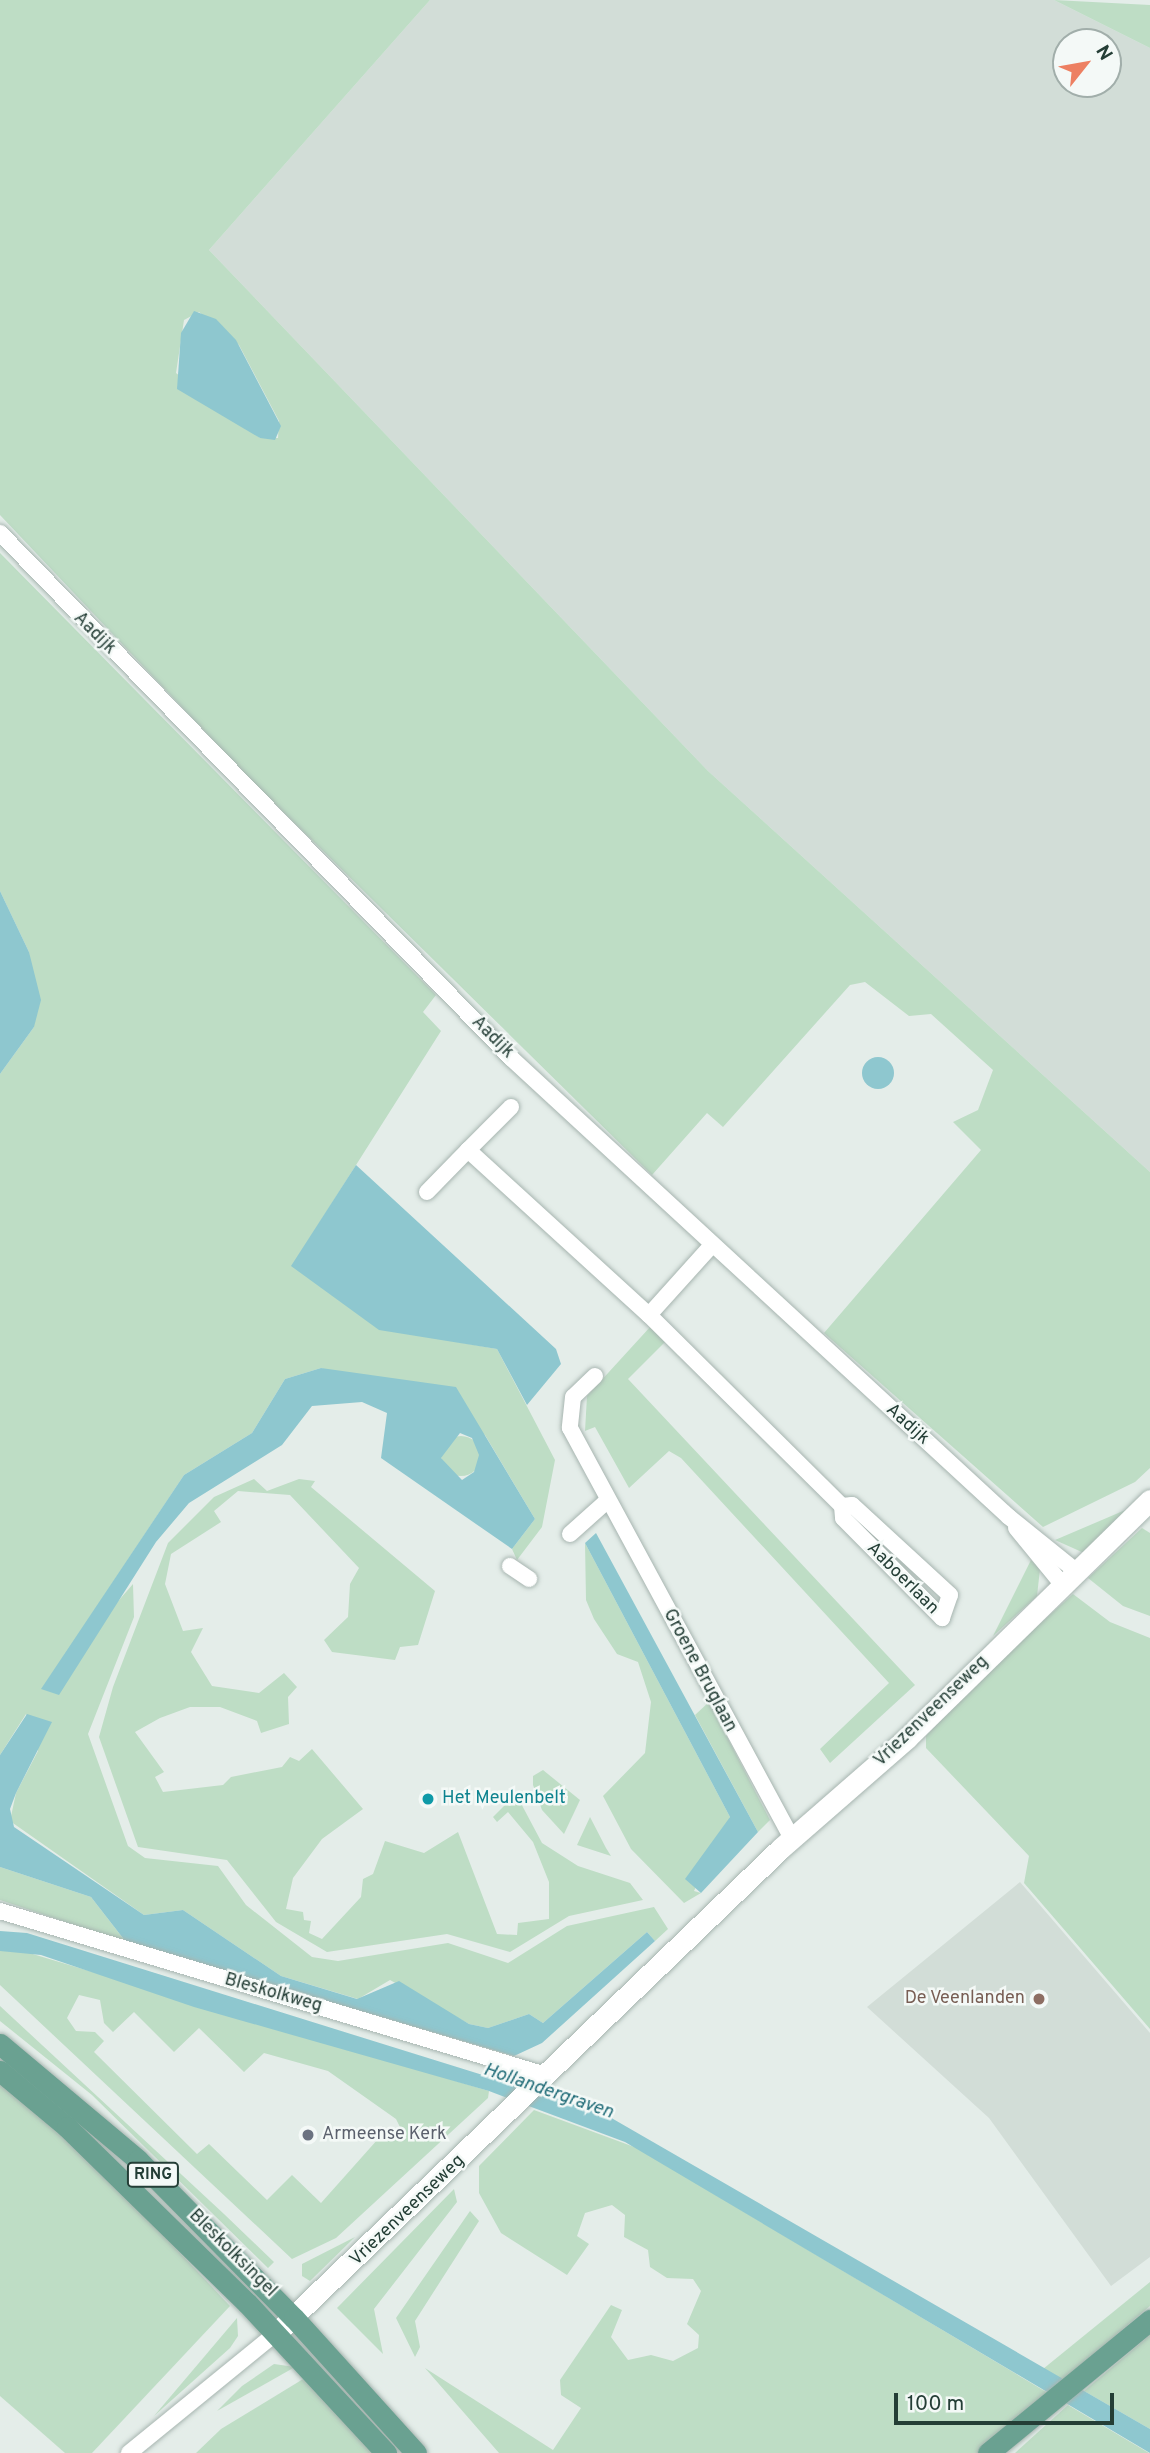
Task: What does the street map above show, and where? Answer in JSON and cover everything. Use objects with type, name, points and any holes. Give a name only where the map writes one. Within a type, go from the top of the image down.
[{"type":"main road","name":"Bleskolksingel","points":[[0,2044],[138,2160],[294,2318],[416,2453]]},
{"type":"main road","name":"Bleskolksingel","points":[[0,2071],[67,2127],[276,2333],[386,2453]]},
{"type":"main road","points":[[988,2453],[1046,2409],[1150,2320]]},
{"type":"main road","points":[[1007,2453],[1046,2409]]},
{"type":"street","name":"Aadijk","points":[[0,533],[512,1058],[1009,1517],[1068,1578]]},
{"type":"street","points":[[427,1192],[511,1107]]},
{"type":"street","name":"Aaboerlaan","points":[[468,1150],[649,1315],[842,1506],[843,1518],[942,1618],[950,1595],[852,1506],[842,1506]]},
{"type":"street","points":[[649,1315],[712,1245]]},
{"type":"street","name":"Groene Bruglaan","points":[[595,1376],[573,1398],[570,1428],[793,1840]]},
{"type":"street","points":[[570,1534],[608,1500]]},
{"type":"street","name":"Vriezenveenseweg","points":[[129,2453],[294,2318],[1150,1500]]},
{"type":"street","points":[[510,1566],[529,1580]]},
{"type":"street","name":"Bleskolkweg","points":[[0,1911],[541,2081]]},
{"type":"shaded area","points":[[430,0],[1054,0],[1110,28],[1052,28],[1052,98],[1122,98],[1122,34],[1150,48],[1150,1172],[708,771],[209,250]]},
{"type":"shaded area","points":[[1020,1882],[1150,2033],[1150,2257],[1111,2286],[989,2118],[867,2007]]},
{"type":"green space","points":[[0,0],[430,0],[209,250],[708,771],[1150,1172],[1150,1468],[1135,1482],[1043,1527],[824,1333],[981,1150],[953,1122],[978,1110],[993,1070],[931,1014],[909,1016],[865,982],[850,985],[723,1127],[707,1113],[652,1175],[248,777],[0,515]],"holes":[[[199,312],[239,345],[279,421],[278,438],[260,438],[176,373],[184,320]]]},
{"type":"green space","points":[[1054,0],[1150,5],[1150,48],[1122,34],[1122,28],[1110,28]]},
{"type":"green space","points":[[0,553],[436,995],[423,1012],[441,1031],[292,1266],[452,1341],[497,1349],[555,1460],[542,1527],[517,1560],[512,1549],[535,1519],[485,1435],[321,1368],[285,1379],[252,1433],[184,1475],[42,1689],[133,1584],[134,1617],[88,1734],[128,1846],[145,1858],[218,1866],[246,1905],[312,1957],[338,1961],[448,1943],[508,1963],[567,1926],[654,1907],[668,1929],[655,1941],[647,1932],[543,2023],[529,2014],[488,2028],[469,2024],[390,1980],[358,1999],[281,1976],[183,1910],[144,1915],[10,1821],[16,1793],[38,1751],[26,1714],[0,1755],[0,1074],[34,1027],[29,952],[0,891]]},
{"type":"green space","points":[[651,1326],[666,1341],[628,1379],[915,1685],[830,1763],[820,1749],[889,1683],[681,1458],[669,1451],[629,1488],[595,1427],[585,1431],[587,1396]]},
{"type":"green space","points":[[461,1436],[475,1442],[481,1456],[475,1470],[461,1476],[447,1470],[441,1456],[447,1442]]},
{"type":"green space","points":[[254,1479],[267,1491],[299,1479],[315,1481],[311,1487],[435,1591],[418,1645],[400,1647],[395,1660],[332,1652],[324,1640],[348,1617],[350,1584],[359,1568],[290,1495],[238,1491],[214,1511],[221,1522],[171,1554],[165,1584],[183,1631],[203,1628],[191,1652],[212,1686],[259,1693],[284,1673],[297,1687],[288,1697],[289,1724],[261,1733],[257,1721],[220,1707],[190,1707],[160,1718],[135,1732],[164,1772],[155,1777],[163,1792],[223,1785],[231,1777],[282,1767],[290,1757],[299,1761],[312,1749],[363,1809],[322,1839],[293,1878],[286,1909],[303,1912],[304,1920],[311,1921],[309,1933],[322,1939],[361,1897],[363,1879],[373,1874],[385,1841],[424,1853],[458,1832],[497,1934],[517,1935],[518,1923],[549,1919],[549,1882],[533,1842],[508,1812],[497,1822],[493,1817],[516,1794],[542,1843],[578,1866],[630,1883],[643,1900],[569,1916],[510,1952],[447,1934],[327,1952],[276,1922],[227,1860],[138,1847],[99,1737],[113,1687],[168,1543],[214,1497]]},
{"type":"green space","points":[[1130,1508],[1084,1553],[1055,1540]]},
{"type":"green space","points":[[1142,1528],[1150,1533],[1150,1616],[1123,1606],[1088,1578]]},
{"type":"green space","points":[[585,1543],[730,1817],[694,1891],[701,1893],[684,1903],[631,1849],[603,1796],[645,1753],[651,1702],[638,1662],[617,1654],[594,1619],[586,1600]]},
{"type":"green space","points":[[1031,1560],[1040,1569],[1037,1596],[993,1636]]},
{"type":"green space","points":[[1073,1594],[1110,1622],[1150,1638],[1150,2029],[1024,1883],[1029,1856],[926,1748],[926,1736],[987,1671]]},
{"type":"green space","points":[[709,1702],[770,1820],[758,1832],[695,1715]]},
{"type":"green space","points":[[543,1770],[580,1800],[564,1834],[542,1810],[533,1785],[533,1776]]},
{"type":"green space","points":[[590,1817],[606,1848],[611,1856],[577,1845]]},
{"type":"green space","points":[[0,1867],[91,1897],[126,1942],[0,1900]]},
{"type":"green space","points":[[16,1949],[489,2091],[488,2098],[336,2238],[292,2259],[0,1985],[0,1951]],"holes":[[[79,1995],[100,2000],[104,2023],[113,2032],[134,2012],[174,2052],[199,2028],[244,2072],[264,2053],[328,2071],[396,2119],[403,2133],[393,2140],[376,2129],[378,2139],[321,2203],[292,2175],[267,2200],[209,2144],[197,2154],[94,2052],[104,2041],[95,2032],[76,2031],[67,2018]]]},
{"type":"green space","points":[[0,2006],[274,2262],[268,2268],[92,2095],[0,2021]]},
{"type":"green space","points":[[0,2077],[64,2130],[230,2306],[92,2453],[65,2453],[0,2396]]},
{"type":"green space","points":[[534,2110],[637,2148],[1048,2393],[979,2453],[499,2453],[425,2368],[553,2450],[581,2408],[561,2395],[560,2380],[611,2305],[622,2310],[611,2337],[628,2360],[651,2355],[673,2361],[698,2348],[699,2335],[687,2324],[701,2291],[693,2279],[667,2278],[650,2267],[648,2250],[624,2237],[625,2215],[612,2205],[585,2213],[577,2236],[589,2244],[567,2275],[501,2233],[479,2193],[479,2166]]},
{"type":"green space","points":[[454,2189],[457,2202],[374,2309],[383,2354],[337,2308]]},
{"type":"green space","points":[[470,2211],[479,2221],[415,2321],[420,2347],[415,2357],[396,2318]]},
{"type":"green space","points":[[355,2237],[310,2281],[302,2276],[302,2264]]},
{"type":"green space","points":[[1150,2282],[1150,2306],[1063,2380],[1043,2369]]},
{"type":"green space","points":[[237,2318],[238,2336],[230,2348],[154,2416]]},
{"type":"green space","points":[[1150,2335],[1150,2429],[1084,2391]]},
{"type":"green space","points":[[274,2364],[295,2367],[217,2411],[242,2386]]},
{"type":"green space","points":[[313,2373],[378,2453],[196,2453],[221,2429]]},
{"type":"green space","points":[[1068,2405],[1149,2453],[1015,2453]]},
{"type":"water","points":[[194,311],[216,319],[236,340],[281,426],[275,440],[260,438],[177,389],[181,333]]},
{"type":"water","points":[[0,891],[29,952],[41,1000],[34,1027],[0,1074]]},
{"type":"water","points":[[878,1057],[889,1062],[894,1073],[889,1084],[878,1089],[867,1084],[862,1073],[867,1062]]},
{"type":"water","points":[[356,1165],[556,1349],[561,1364],[527,1405],[497,1349],[379,1330],[291,1266]]},
{"type":"water","points":[[321,1368],[456,1387],[535,1519],[512,1549],[381,1458],[387,1413],[362,1402],[312,1406],[282,1445],[189,1503],[156,1542],[59,1695],[41,1689],[184,1475],[252,1433],[285,1379]],"holes":[[[460,1433],[472,1438],[479,1455],[474,1472],[462,1480],[441,1458]]]},
{"type":"water","points":[[596,1533],[758,1832],[701,1893],[685,1879],[730,1817],[585,1543]]},
{"type":"water","points":[[27,1714],[52,1722],[10,1809],[14,1827],[144,1915],[183,1910],[281,1976],[357,1999],[399,1981],[469,2024],[488,2028],[529,2014],[543,2023],[647,1932],[655,1941],[542,2043],[514,2056],[126,1942],[91,1897],[0,1867],[0,1755]]},
{"type":"water","points":[[0,1931],[27,1933],[601,2112],[1150,2429],[1150,2453],[625,2142],[489,2091],[194,2007],[41,1955],[0,1951]]},
{"type":"place","name":"Het Meulenbelt","points":[[428,1799]]},
{"type":"place","name":"De Veenlanden","points":[[1039,1999]]},
{"type":"place","name":"Armeense Kerk","points":[[308,2135]]},
{"type":"water label","name":"Hollandergraven","points":[[548,2092]]}]
